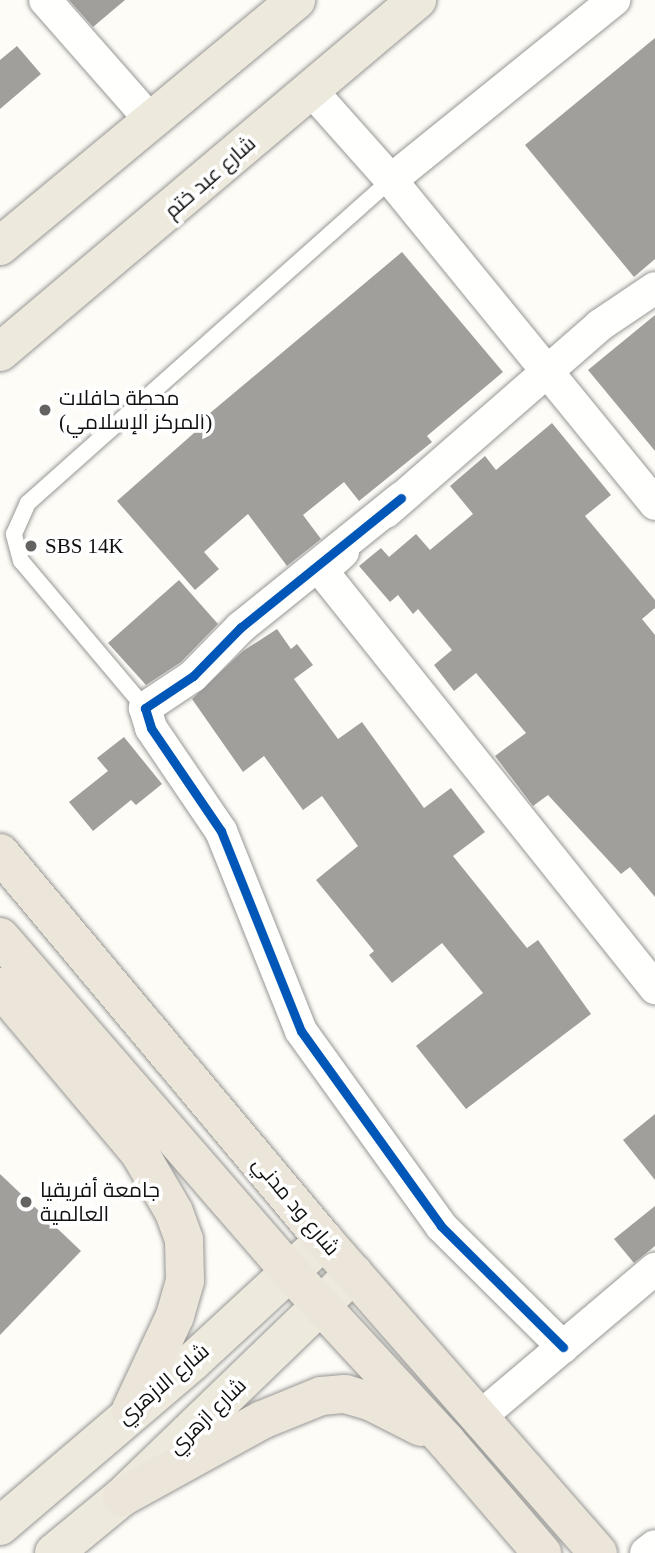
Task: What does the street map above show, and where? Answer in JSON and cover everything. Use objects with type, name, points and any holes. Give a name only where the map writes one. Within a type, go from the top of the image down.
[{"type":"highway","name":"شارع ود مدني","points":[[0,853],[324,1240],[481,1416],[598,1553]]},
{"type":"highway","points":[[0,937],[291,1273],[446,1441],[542,1553]]},
{"type":"highway","points":[[0,987],[139,1152],[174,1212],[184,1240],[185,1281],[175,1315],[131,1410]]},
{"type":"highway","points":[[122,1497],[262,1420],[321,1396],[345,1394],[370,1401],[446,1441]]},
{"type":"main road","points":[[0,246],[296,0]]},
{"type":"main road","name":"شارع عبد ختم","points":[[0,352],[417,0]]},
{"type":"main road","name":"شارع الازهري","points":[[0,1526],[291,1273],[324,1240]]},
{"type":"main road","name":"شارع ازهري","points":[[54,1553],[122,1497],[354,1273]]},
{"type":"street","points":[[45,0],[152,122]]},
{"type":"street","points":[[391,180],[614,0]]},
{"type":"street","points":[[311,90],[391,180],[655,504]]},
{"type":"street","points":[[563,1347],[441,1226],[301,1031],[221,831],[151,727],[145,708],[193,676],[241,627],[401,498],[548,373],[600,325],[655,288]]},
{"type":"street","points":[[401,498],[322,571],[655,988]]},
{"type":"street","points":[[481,1416],[655,1269]]},
{"type":"street","points":[[646,1553],[655,1546]]},
{"type":"lane","points":[[145,708],[21,561],[14,534],[28,503],[391,180]]},
{"type":"building","points":[[69,0],[125,0],[93,27]]},
{"type":"building","points":[[655,38],[655,259],[634,277],[525,145]]},
{"type":"building","points":[[17,46],[41,74],[0,109],[0,60]]},
{"type":"building","points":[[402,252],[503,372],[427,436],[432,442],[359,501],[344,482],[303,515],[321,539],[287,566],[248,514],[204,552],[219,569],[195,590],[117,501],[194,433],[191,429]]},
{"type":"building","points":[[655,315],[655,451],[588,370]]},
{"type":"building","points":[[552,423],[611,495],[585,516],[655,600],[655,608],[642,619],[655,635],[655,897],[630,867],[621,874],[548,795],[533,806],[495,756],[526,733],[476,673],[454,691],[434,665],[452,650],[418,609],[413,614],[398,595],[390,602],[359,566],[381,548],[389,557],[416,534],[430,550],[473,514],[450,486],[485,456],[496,470]]},
{"type":"building","points":[[179,580],[218,624],[181,662],[146,685],[108,643]]},
{"type":"building","points":[[277,629],[291,649],[297,644],[313,665],[294,679],[338,739],[362,722],[424,808],[451,788],[485,832],[453,856],[527,948],[538,940],[591,1014],[466,1109],[416,1046],[483,993],[442,943],[392,983],[369,955],[374,951],[316,880],[358,846],[322,796],[303,810],[264,756],[243,772],[192,699],[243,651]]},
{"type":"building","points":[[124,737],[162,784],[136,805],[131,800],[93,831],[69,802],[108,771],[97,758]]},
{"type":"building","points":[[655,1114],[655,1180],[623,1140]]},
{"type":"building","points":[[0,1174],[81,1251],[0,1335]]},
{"type":"building","points":[[655,1206],[655,1246],[634,1263],[614,1239]]},
{"type":"cycle path","points":[[401,498],[241,627],[193,676],[145,708],[151,728],[221,831],[301,1031],[441,1226],[563,1347]]},
{"type":"place","name":"محطة حافلات (المركز الإسلامي)","points":[[45,410]]},
{"type":"place","name":"SBS 14K","points":[[31,546]]},
{"type":"place","name":"جامعة أفريقيا العالمية","points":[[26,1202]]}]
